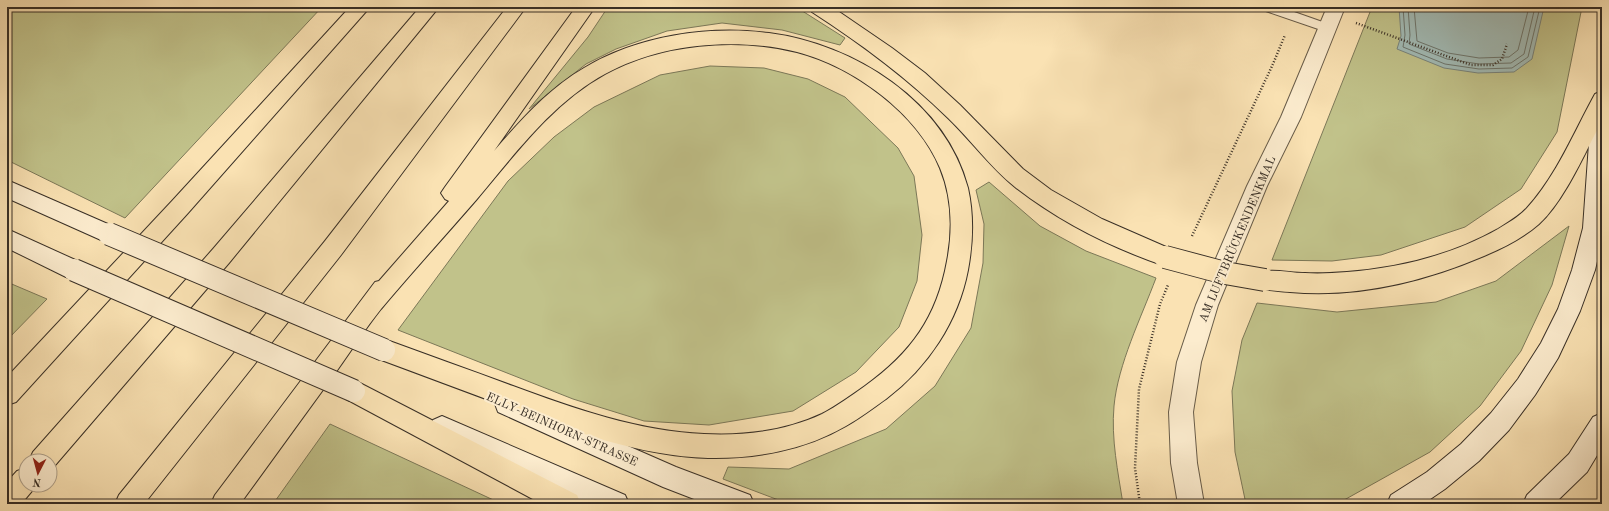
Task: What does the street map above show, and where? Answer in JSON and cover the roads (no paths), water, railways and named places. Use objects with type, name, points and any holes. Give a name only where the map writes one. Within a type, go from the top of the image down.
[{"type":"highway","points":[[7,394],[180,207],[361,7]]},
{"type":"highway","points":[[49,453],[221,256],[430,7]]},
{"type":"highway","points":[[128,504],[333,248],[517,7]]},
{"type":"highway","points":[[224,504],[375,301],[586,7]]},
{"type":"highway","points":[[818,7],[862,35],[915,78],[947,105],[1004,164],[1027,185],[1064,210],[1116,237],[1165,257],[1225,274],[1264,280],[1318,284],[1362,282],[1411,273],[1456,259],[1498,240],[1534,216],[1562,174],[1602,100]]},
{"type":"highway","points":[[375,301],[532,120],[551,102],[584,78],[615,61],[649,49],[702,38],[747,37],[801,45],[839,60],[871,77],[894,93],[928,130],[951,168],[960,199],[962,231],[957,269],[952,292],[942,314],[923,348],[900,375],[826,424],[797,436],[738,446],[704,446],[648,439],[625,434],[564,416],[384,350]]},
{"type":"highway","points":[[354,391],[568,504]]},
{"type":"highway","points":[[7,502],[18,489]]},
{"type":"street","name":"AM LUFTBRÜCKENDENKMAL","points":[[1191,504],[1184,463],[1181,412],[1189,362],[1207,305],[1257,186],[1291,117],[1332,17]]},
{"type":"street","points":[[1400,504],[1441,478],[1474,450],[1508,413],[1550,350],[1578,289],[1594,227],[1602,100]]},
{"type":"street","name":"ELLY-BEINHORN-STRASSE","points":[[7,189],[109,234],[384,350],[672,478],[741,504]]},
{"type":"street","points":[[7,238],[74,270],[550,474],[616,504]]},
{"type":"street","points":[[1536,504],[1578,463],[1602,425]]},
{"type":"lane","points":[[1267,7],[1332,17]]},
{"type":"water","points":[[1399,7],[1544,7],[1532,59],[1514,72],[1478,73],[1444,68],[1397,49],[1401,36]]}]
